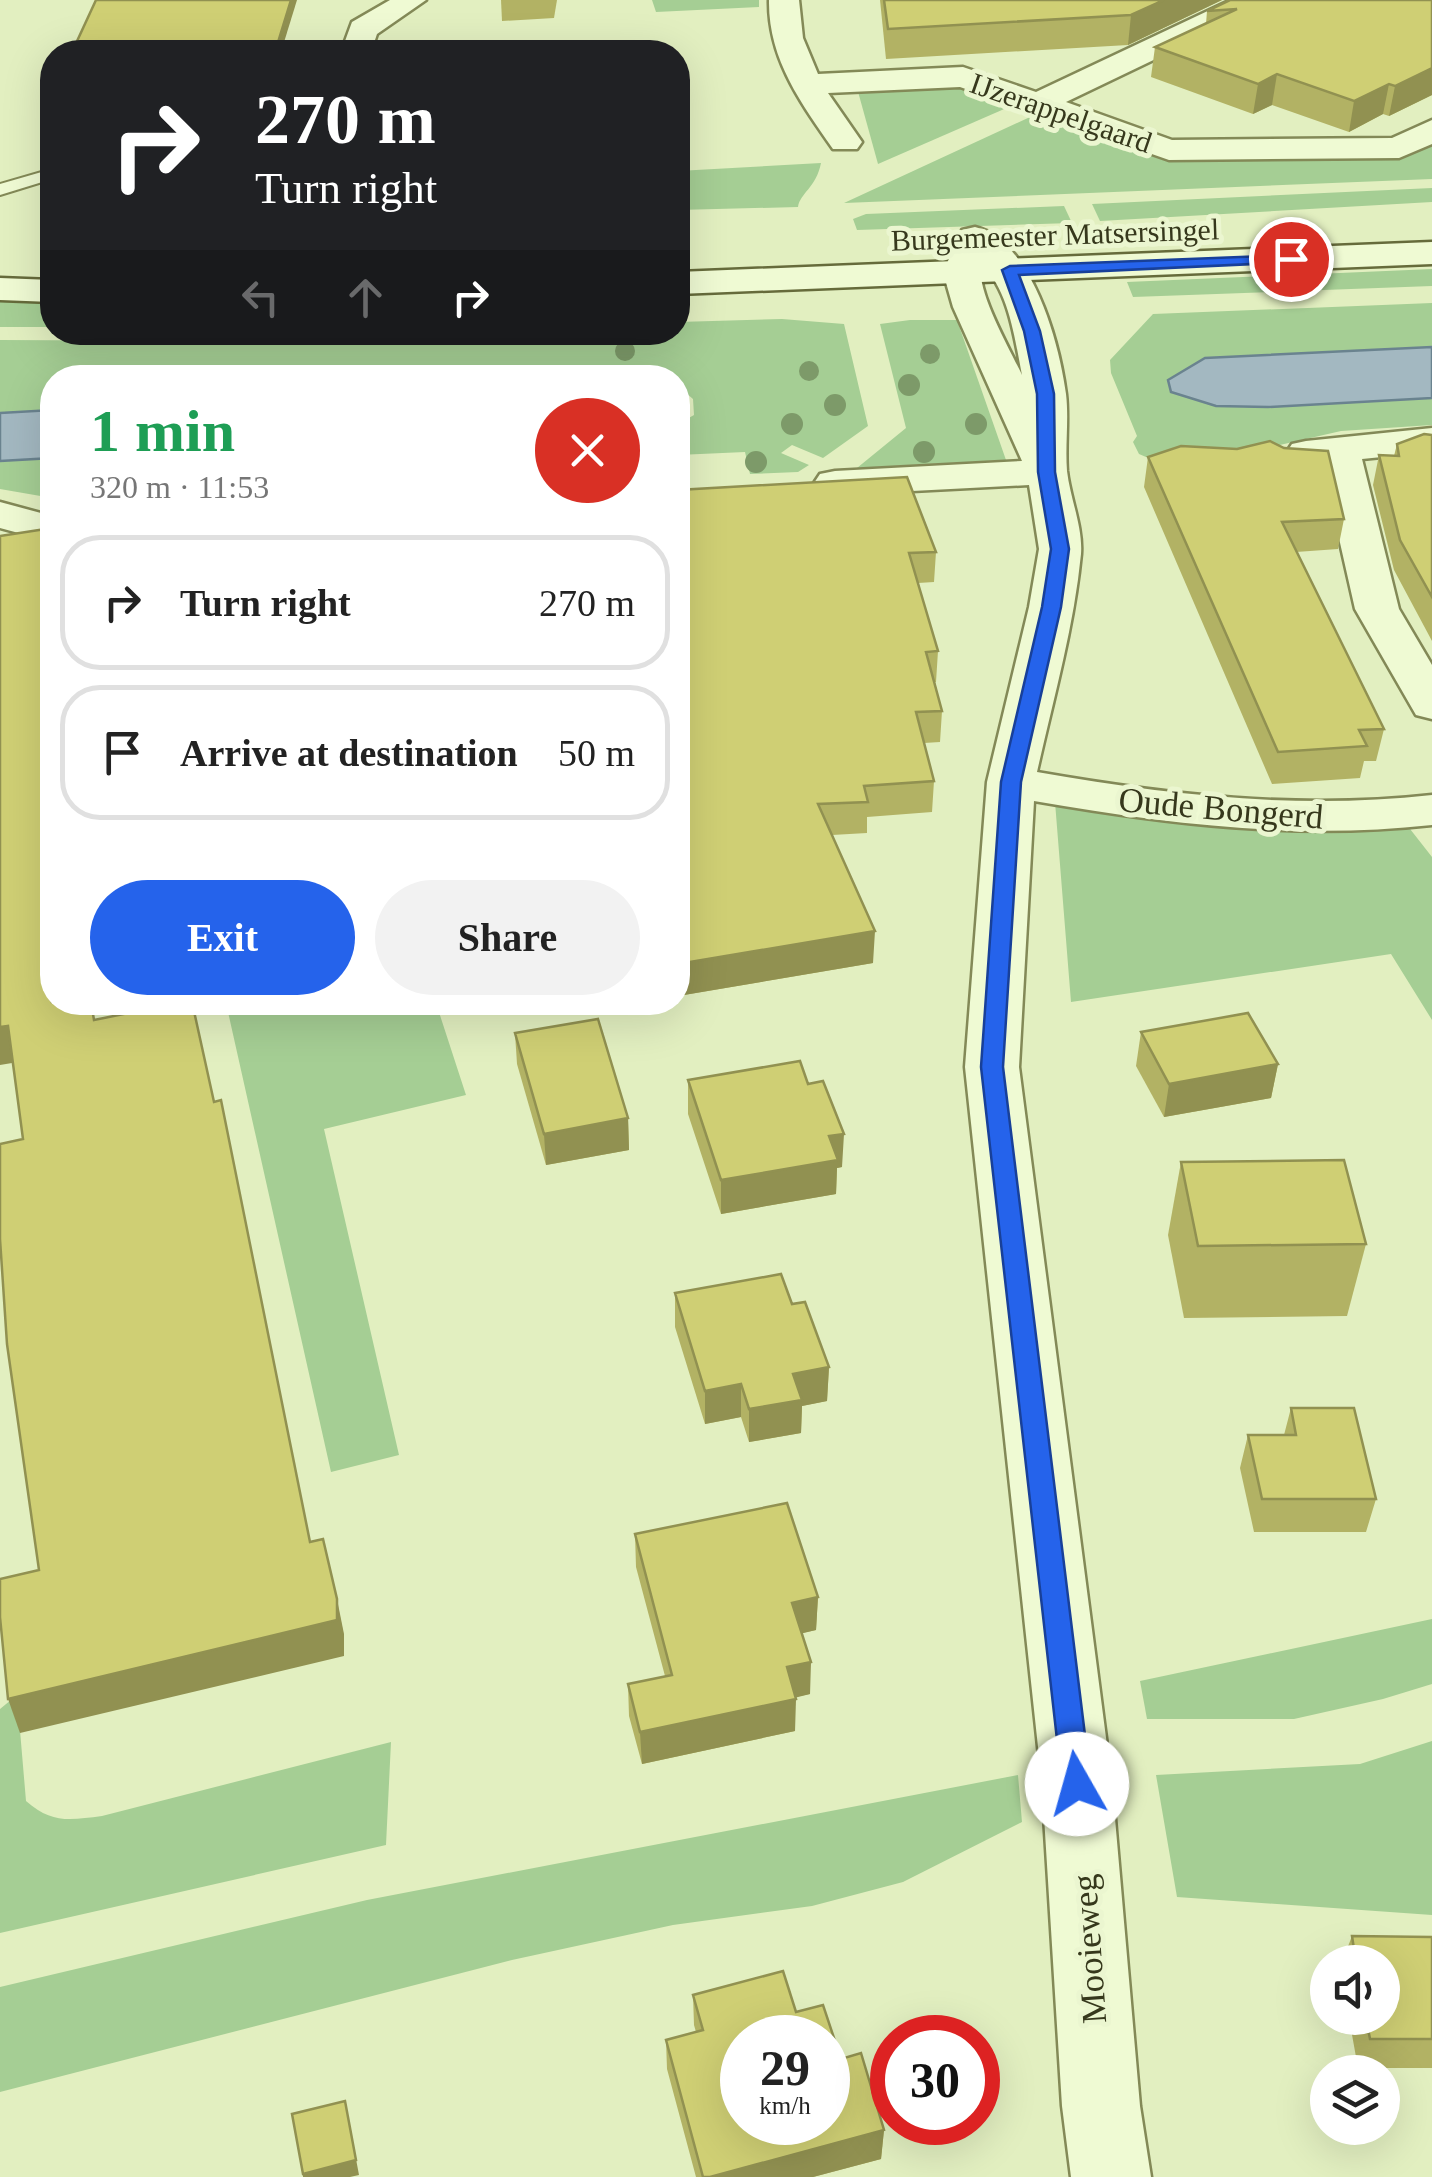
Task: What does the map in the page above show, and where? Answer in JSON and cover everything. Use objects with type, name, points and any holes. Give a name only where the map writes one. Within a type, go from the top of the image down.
[{"type":"street","points":[[359,40],[362,29],[412,0]]},
{"type":"street","points":[[784,0],[788,40],[806,84],[844,142]]},
{"type":"street","points":[[1039,103],[1255,0]]},
{"type":"street","name":"IJzerappelgaard","points":[[806,84],[962,77],[1169,150],[1399,148],[1432,130]]},
{"type":"street","name":"Burgemeester Matsersingel","points":[[775,245],[1432,220]]},
{"type":"street","points":[[961,272],[975,238]]},
{"type":"street","name":"Mooieweg","points":[[975,238],[1010,270],[1032,331],[1046,394],[1046,472],[1060,549],[1052,607],[1011,782],[992,1067],[1077,1784],[1101,2106],[1111,2177]]},
{"type":"street","name":"Burgemeester Matsersingel","points":[[690,282],[1432,253]]},
{"type":"street","name":"Mooieweg","points":[[961,272],[972,307],[1046,472]]},
{"type":"street","points":[[0,289],[40,291]]},
{"type":"street","points":[[1263,455],[1340,452],[1432,440]]},
{"type":"street","points":[[1340,452],[1377,608],[1432,704]]},
{"type":"street","points":[[789,486],[1046,472]]},
{"type":"street","points":[[0,515],[40,528]]},
{"type":"street","points":[[0,543],[40,535]]},
{"type":"street","name":"Oude Bongerd","points":[[1011,782],[1172,810],[1303,820],[1432,810]]},
{"type":"lane","points":[[0,190],[40,178]]},
{"type":"green space","points":[[652,0],[759,0],[759,7],[656,12]]},
{"type":"green space","points":[[969,85],[1018,103],[878,164],[857,88]]},
{"type":"green space","points":[[1041,112],[1174,161],[1406,157],[1432,143],[1432,179],[844,203]]},
{"type":"green space","points":[[821,163],[798,207],[690,210],[690,170]]},
{"type":"green space","points":[[1432,188],[1432,202],[1100,221],[1092,204]]},
{"type":"green space","points":[[1064,206],[1072,223],[857,230],[853,219],[866,214]]},
{"type":"green space","points":[[1432,269],[1432,286],[1133,297],[1127,282]]},
{"type":"green space","points":[[0,301],[40,302],[40,327],[0,327]]},
{"type":"green space","points":[[1432,303],[1432,347],[1205,358],[1168,380],[1172,392],[1217,406],[1432,398],[1432,425],[1341,431],[1271,447],[1146,457],[1139,454],[1133,442],[1137,436],[1111,373],[1110,360],[1153,314]]},
{"type":"green space","points":[[782,319],[844,324],[868,426],[823,458],[792,445],[781,453],[809,465],[798,472],[750,474],[745,452],[690,454],[690,417],[694,415],[690,365],[40,365],[40,411],[0,413],[0,340],[40,340],[40,345],[690,345],[690,322]]},
{"type":"green space","points":[[957,320],[1006,460],[857,468],[906,428],[880,324]]},
{"type":"green space","points":[[40,459],[40,496],[0,489],[0,461]]},
{"type":"green space","points":[[1055,802],[1403,820],[1432,857],[1432,1020],[1391,954],[1071,1002]]},
{"type":"green space","points":[[229,1015],[440,1015],[466,1095],[324,1129],[399,1455],[331,1472]]},
{"type":"green space","points":[[1432,1619],[1432,1684],[1294,1719],[1147,1719],[1140,1681]]},
{"type":"green space","points":[[17,1695],[26,1801],[44,1814],[71,1819],[102,1816],[391,1742],[386,1845],[0,1933],[0,1709]]},
{"type":"green space","points":[[1432,1741],[1432,1915],[1177,1897],[1156,1775],[1360,1764]]},
{"type":"green space","points":[[1018,1775],[1022,1822],[903,1882],[812,1906],[673,1925],[512,1960],[0,2092],[0,1987],[367,1900]]},
{"type":"water","points":[[1432,347],[1432,398],[1216,406],[1171,392],[1168,380],[1205,358]]},
{"type":"water","points":[[40,411],[40,459],[0,461],[0,413]]},
{"type":"building","points":[[96,0],[291,0],[279,40],[78,40]]},
{"type":"building","points":[[884,0],[1164,0],[1131,15],[888,29]]},
{"type":"building","points":[[1230,0],[1432,0],[1432,68],[1354,101],[1277,74],[1258,84],[1155,47],[1237,9],[1207,11]]},
{"type":"building","points":[[1432,435],[1432,597],[1400,540],[1379,455],[1399,456],[1397,444]]},
{"type":"building","points":[[1270,441],[1284,448],[1328,451],[1344,519],[1282,522],[1384,729],[1359,730],[1367,746],[1278,752],[1148,457],[1181,446],[1237,449]]},
{"type":"building","points":[[907,477],[936,552],[909,553],[938,651],[926,652],[942,711],[916,712],[934,781],[864,786],[868,802],[818,804],[875,931],[690,962],[690,489]]},
{"type":"building","points":[[40,530],[40,1015],[93,1015],[94,1020],[119,1015],[195,1015],[214,1102],[221,1100],[310,1542],[323,1539],[337,1599],[337,1620],[8,1699],[0,1579],[39,1570],[7,1344],[0,1239],[0,1144],[23,1139],[8,1026],[0,1027],[0,536]]},
{"type":"building","points":[[1248,1013],[1278,1064],[1169,1084],[1141,1032]]},
{"type":"building","points":[[598,1019],[628,1118],[544,1134],[515,1033]]},
{"type":"building","points":[[800,1061],[808,1084],[823,1081],[844,1134],[829,1136],[838,1160],[721,1180],[688,1080]]},
{"type":"building","points":[[1344,1160],[1366,1244],[1198,1246],[1181,1162]]},
{"type":"building","points":[[781,1274],[792,1304],[805,1302],[829,1367],[793,1374],[802,1400],[749,1409],[741,1384],[705,1391],[675,1293]]},
{"type":"building","points":[[1291,1408],[1354,1408],[1376,1499],[1262,1499],[1248,1435],[1296,1435]]},
{"type":"building","points":[[787,1503],[818,1597],[792,1603],[811,1662],[787,1667],[796,1699],[640,1732],[628,1684],[672,1675],[635,1534]]},
{"type":"building","points":[[1352,1936],[1432,1937],[1432,2039],[1370,2039],[1369,2035],[1400,2035],[1400,1945],[1353,1945]]},
{"type":"building","points":[[783,1971],[796,2012],[823,2005],[826,2015],[720,2015],[720,2145],[828,2145],[703,2177],[666,2040],[703,2030],[693,1995]]},
{"type":"building","points":[[861,2053],[870,2083],[870,2134],[850,2139],[850,2056]]},
{"type":"building","points":[[345,2101],[356,2160],[303,2174],[292,2114]]},
{"type":"route","points":[[1077,1784],[992,1067],[1011,782],[1052,607],[1060,549],[1046,472],[1046,394],[1032,331],[1010,270],[1291,259]]}]
